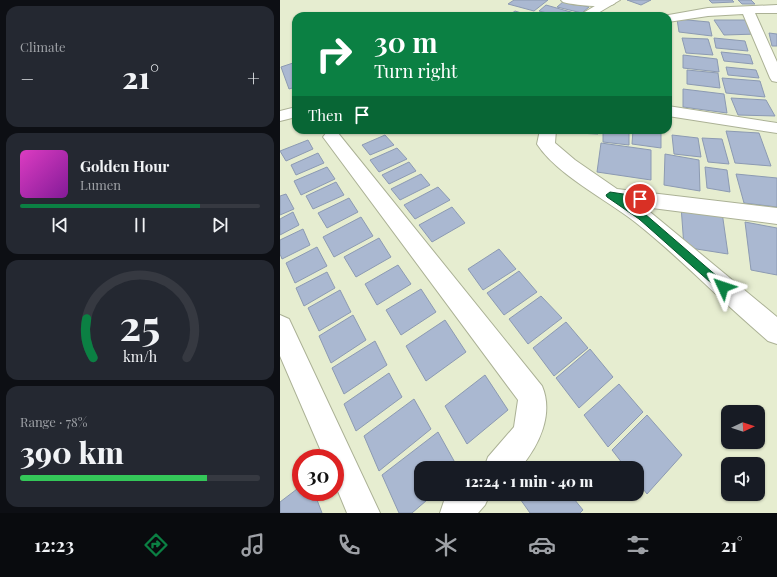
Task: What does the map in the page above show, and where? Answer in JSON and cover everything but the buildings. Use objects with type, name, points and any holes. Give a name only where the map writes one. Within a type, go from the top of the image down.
[{"type":"street","points":[[567,0],[578,2],[597,0],[612,1]]},
{"type":"street","points":[[591,12],[612,1]]},
{"type":"street","points":[[672,17],[708,12],[777,9]]},
{"type":"street","points":[[748,11],[777,78]]},
{"type":"street","points":[[672,111],[777,128]]},
{"type":"street","points":[[280,116],[292,113]]},
{"type":"street","points":[[547,134],[546,144],[562,161],[642,216],[746,308],[777,332]]},
{"type":"street","points":[[332,137],[532,396],[530,428],[523,443],[506,461]]},
{"type":"street","points":[[610,195],[777,216]]},
{"type":"street","points":[[280,327],[364,513]]},
{"type":"street","points":[[456,513],[467,501]]},
{"type":"route","points":[[640,199],[610,195],[642,216],[723,287]]}]
